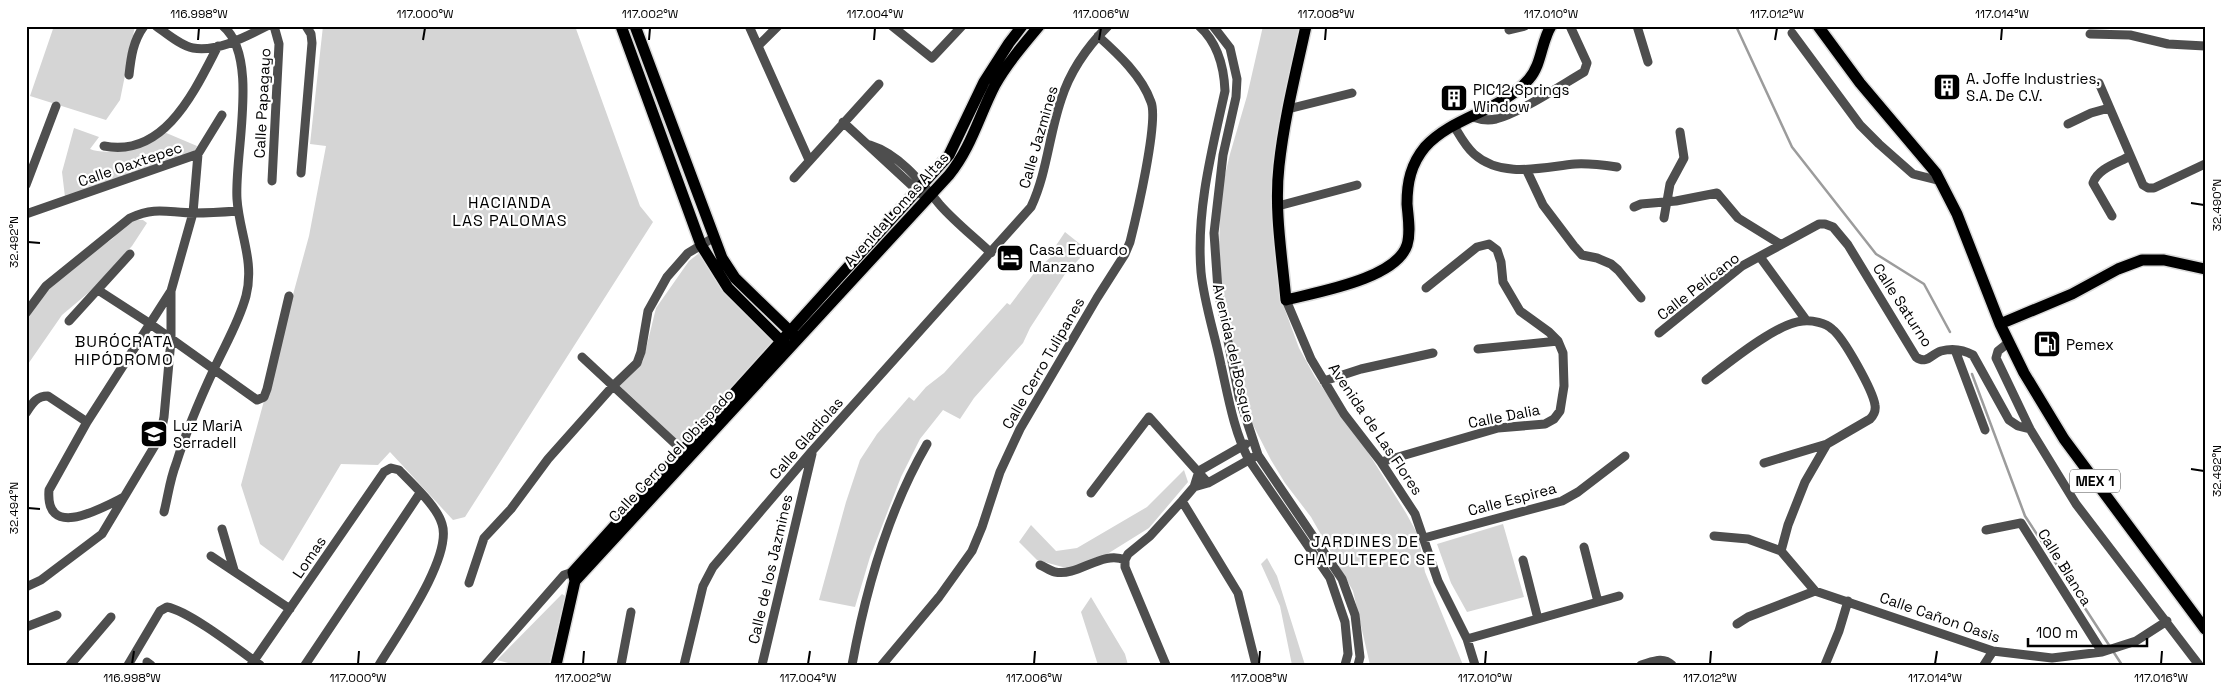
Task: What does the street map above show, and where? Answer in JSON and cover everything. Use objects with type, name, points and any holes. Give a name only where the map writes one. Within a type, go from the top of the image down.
[{"type":"main road","points":[[621,26],[701,245],[728,288],[785,346]]},
{"type":"main road","points":[[635,26],[722,258],[735,278],[794,336]]},
{"type":"main road","name":"Avenida Lomas Altas","points":[[925,192],[955,145],[984,82],[1022,26]]},
{"type":"main road","name":"Avenida Lomas Altas","points":[[785,346],[925,192],[964,155],[995,85],[1021,46],[1039,26]]},
{"type":"main road","name":"Avenida de Las Flores","points":[[1286,300],[1278,206],[1279,167],[1288,109],[1306,26]]},
{"type":"main road","points":[[1286,300],[1367,279],[1391,264],[1404,253],[1409,235],[1407,185],[1411,170],[1424,148],[1454,126],[1473,117],[1514,92],[1530,78],[1551,26]]},
{"type":"main road","name":"MEX 1","points":[[1818,26],[1860,83],[1930,165],[1941,181],[1957,214],[2008,343],[2024,373],[2064,439],[2205,629]]},
{"type":"main road","points":[[2000,324],[2072,294],[2118,269],[2142,260],[2164,260],[2205,269]]},
{"type":"main road","name":"Calle Cerro del Obispado","points":[[576,576],[684,451],[785,346]]},
{"type":"main road","name":"Calle Cerro del Obispado","points":[[576,576],[785,346]]},
{"type":"main road","points":[[556,665],[576,576]]},
{"type":"street","points":[[129,75],[132,50],[144,26]]},
{"type":"street","points":[[156,26],[193,48],[236,42],[267,26]]},
{"type":"street","points":[[164,512],[175,465],[214,370],[232,334],[246,295],[248,269],[246,244],[238,211],[237,197],[242,92],[241,59],[236,42],[230,32],[223,26]]},
{"type":"street","name":"Calle Papagayo","points":[[272,181],[279,44],[274,26]]},
{"type":"street","points":[[301,173],[312,43],[311,34],[306,26]]},
{"type":"street","points":[[750,26],[809,160]]},
{"type":"street","points":[[758,46],[778,26]]},
{"type":"street","points":[[892,26],[932,58],[962,26]]},
{"type":"street","name":"Calle Jazmines","points":[[991,253],[1031,206],[1044,170],[1061,99],[1076,66],[1098,36],[1108,26]]},
{"type":"street","name":"Avenida del Bosque","points":[[1199,26],[1207,33],[1221,58],[1225,91],[1203,194],[1200,231],[1201,274],[1225,382],[1242,447],[1248,460],[1330,578],[1345,622],[1348,654],[1345,665]]},
{"type":"street","name":"Avenida del Bosque","points":[[1213,26],[1230,48],[1237,79],[1236,97],[1223,155],[1214,233],[1218,290],[1238,396],[1258,455],[1342,580],[1355,615],[1360,657],[1358,665]]},
{"type":"street","points":[[1509,30],[1525,26]]},
{"type":"street","points":[[1473,117],[1482,121],[1496,119],[1511,113],[1584,72],[1587,63],[1570,26]]},
{"type":"street","points":[[1637,26],[1648,62]]},
{"type":"street","points":[[1792,33],[1860,125],[1901,166],[1913,174],[1941,181]]},
{"type":"street","points":[[2090,34],[2130,36],[2168,44],[2205,46]]},
{"type":"street","name":"Calle Cerro Tulipanes","points":[[882,665],[939,597],[972,551],[982,528],[1000,472],[1020,429],[1125,254],[1130,242],[1151,134],[1152,103],[1146,90],[1133,72],[1116,52],[1098,36]]},
{"type":"street","points":[[104,146],[120,148],[154,138],[161,132],[180,111],[218,46]]},
{"type":"street","points":[[2099,83],[2143,185],[2148,188],[2154,188],[2205,164]]},
{"type":"street","points":[[794,178],[879,84]]},
{"type":"street","points":[[1288,109],[1352,93]]},
{"type":"street","points":[[26,185],[56,106]]},
{"type":"street","points":[[2068,124],[2091,113],[2109,108]]},
{"type":"street","name":"Calle Oaxtepec","points":[[26,214],[198,154],[222,115]]},
{"type":"street","points":[[844,122],[892,162],[991,253]]},
{"type":"street","points":[[1454,126],[1463,142],[1476,156],[1501,166],[1527,170],[1577,164],[1617,167]]},
{"type":"street","points":[[1664,218],[1670,184],[1684,158],[1680,132]]},
{"type":"street","points":[[26,587],[41,580],[102,534],[160,436],[163,428],[171,340],[171,291],[193,213],[198,154]]},
{"type":"street","points":[[2112,216],[2093,183],[2100,172],[2130,156]]},
{"type":"street","points":[[1527,170],[1543,205],[1582,255],[1597,258],[1610,264],[1618,270],[1641,298]]},
{"type":"street","points":[[1278,206],[1357,185]]},
{"type":"street","points":[[1634,207],[1641,204],[1666,202],[1717,193],[1738,218],[1780,244]]},
{"type":"street","points":[[26,313],[46,286],[130,218],[143,212],[159,209],[193,213],[238,211]]},
{"type":"street","name":"Calle Pelícano","points":[[1659,334],[1731,274],[1780,244],[1819,224],[1825,224]]},
{"type":"street","name":"Calle Saturno","points":[[1825,224],[1834,227],[1848,245],[1916,357],[1926,361],[1942,351],[1955,350],[1964,350],[1973,355],[2009,420],[2018,426],[2030,429]]},
{"type":"street","points":[[469,583],[484,538],[493,526],[504,518],[548,459],[613,386],[637,363],[642,352],[648,312],[667,277],[688,253],[713,238]]},
{"type":"street","points":[[1426,288],[1477,247],[1489,244],[1497,250],[1501,262],[1503,282],[1520,311],[1558,341]]},
{"type":"street","name":"Calle Gladiolas","points":[[684,665],[707,575],[812,451],[991,253]]},
{"type":"street","points":[[69,321],[130,254]]},
{"type":"street","points":[[1760,257],[1806,320]]},
{"type":"street","points":[[98,290],[149,323],[250,397],[261,400],[267,389],[289,296]]},
{"type":"street","points":[[124,497],[86,516],[64,518],[52,511],[48,502],[48,490],[87,422],[171,291]]},
{"type":"street","name":"Avenida de Las Flores","points":[[1286,300],[1310,359],[1344,414],[1381,462],[1414,514],[1438,581],[1467,640],[1475,665]]},
{"type":"street","points":[[1706,380],[1746,351],[1788,325],[1806,320],[1826,324],[1833,329],[1855,361],[1876,405],[1875,414],[1870,419],[1827,444],[1764,464]]},
{"type":"street","points":[[1478,349],[1558,341]]},
{"type":"street","name":"Calle Dalia","points":[[1381,462],[1498,428],[1545,424],[1554,419],[1560,411],[1564,386],[1563,353],[1558,341]]},
{"type":"street","points":[[2008,343],[1998,351],[1996,358],[2030,429],[2076,504],[2199,665]]},
{"type":"street","points":[[1955,350],[1985,430]]},
{"type":"street","points":[[1324,381],[1361,369],[1433,353]]},
{"type":"street","points":[[582,358],[684,451]]},
{"type":"street","points":[[26,414],[38,398],[48,396],[87,422]]},
{"type":"street","points":[[1091,493],[1148,417],[1208,483]]},
{"type":"street","points":[[1166,665],[1125,568],[1125,560],[1128,554],[1150,536],[1194,487],[1199,471],[1252,441]]},
{"type":"street","points":[[852,665],[873,572],[888,527],[903,487],[927,444]]},
{"type":"street","points":[[1781,551],[1788,525],[1805,482],[1827,444]]},
{"type":"street","name":"Calle de los Jazmines","points":[[762,665],[812,451]]},
{"type":"street","points":[[1194,487],[1208,483],[1258,455]]},
{"type":"street","name":"Calle Espirea","points":[[1424,538],[1562,501],[1578,492],[1624,456]]},
{"type":"street","name":"Lomas","points":[[254,663],[384,472],[391,468],[399,470],[420,493]]},
{"type":"street","points":[[305,665],[420,493],[442,523],[444,544],[430,579],[379,665]]},
{"type":"street","points":[[1182,501],[1238,593],[1256,665]]},
{"type":"street","name":"Calle Blanca","points":[[1986,530],[2018,522],[2105,652]]},
{"type":"street","points":[[222,529],[234,570]]},
{"type":"street","points":[[1714,536],[1748,539],[1781,551],[1815,591],[1755,614],[1737,624]]},
{"type":"street","points":[[1584,547],[1598,602]]},
{"type":"street","points":[[211,556],[290,609]]},
{"type":"street","points":[[1040,565],[1054,572],[1066,572],[1113,558],[1125,560]]},
{"type":"street","points":[[1523,560],[1538,619]]},
{"type":"street","name":"Calle Cerro del Obispado","points":[[485,665],[564,575],[576,576]]},
{"type":"street","name":"Calle Cañon Oasis","points":[[1815,591],[1993,651],[2052,658],[2105,652],[2121,648],[2136,641],[2166,621]]},
{"type":"street","points":[[1467,640],[1619,596]]},
{"type":"street","points":[[1825,665],[1839,631],[1848,601]]},
{"type":"street","points":[[128,665],[160,611],[167,607],[174,608],[191,618],[254,663]]},
{"type":"street","points":[[621,665],[631,612]]},
{"type":"street","points":[[26,627],[57,614]]},
{"type":"street","points":[[70,665],[111,617]]},
{"type":"street","points":[[1984,665],[1993,651]]},
{"type":"street","points":[[1641,665],[1658,660],[1667,660],[1672,665]]},
{"type":"shaded area","points":[[54,26],[135,26],[120,100],[106,120],[30,96]]},
{"type":"shaded area","points":[[323,26],[575,26],[640,206],[653,222],[465,517],[453,520],[390,452],[378,465],[341,464],[283,561],[260,544],[241,485],[309,236],[326,146],[310,144]]},
{"type":"shaded area","points":[[1263,26],[1300,26],[1273,167],[1274,228],[1281,299],[1299,348],[1315,377],[1366,449],[1418,535],[1425,572],[1463,665],[1370,665],[1353,591],[1311,517],[1285,483],[1271,460],[1252,423],[1230,328],[1221,279],[1219,245],[1221,192],[1247,96]]},
{"type":"shaded area","points":[[74,128],[99,137],[90,149],[96,151],[110,152],[135,148],[150,143],[164,132],[197,146],[195,151],[65,197],[62,172]]},
{"type":"shaded area","points":[[135,220],[143,220],[147,223],[132,246],[94,288],[62,315],[26,367],[26,320],[46,286],[112,239],[126,224]]},
{"type":"shaded area","points":[[1065,232],[1085,248],[1081,257],[1065,274],[1030,328],[1023,343],[974,398],[960,419],[943,410],[920,439],[901,477],[870,557],[855,607],[819,600],[846,502],[860,460],[877,434],[909,397],[914,401],[926,387],[944,373],[1007,303],[1010,305],[1035,272],[1058,250],[1055,247]]},
{"type":"shaded area","points":[[698,254],[704,257],[778,344],[685,447],[619,385],[643,361],[656,308],[689,261]]},
{"type":"shaded area","points":[[1184,470],[1188,482],[1149,528],[1104,556],[1070,569],[1037,560],[1019,542],[1031,525],[1056,551],[1077,548],[1147,507]]},
{"type":"shaded area","points":[[1503,524],[1524,597],[1467,612],[1451,583],[1437,544]]},
{"type":"shaded area","points":[[1267,558],[1277,576],[1305,665],[1292,665],[1280,606],[1261,564]]},
{"type":"shaded area","points":[[562,594],[565,596],[549,665],[515,665],[497,660]]},
{"type":"shaded area","points":[[1091,597],[1125,654],[1128,665],[1098,665],[1081,612]]},
{"type":"waterway","points":[[1736,26],[1792,147],[1876,254],[1924,284],[1950,332]]},
{"type":"waterway","points":[[1972,374],[2025,516],[2122,665]]},
{"type":"place","name":"A. Joffe Industries, S.A. De C.V.","points":[[1947,87]]},
{"type":"place","name":"PIC12 Springs Window","points":[[1454,98]]},
{"type":"place","name":"Casa Eduardo Manzano","points":[[1010,258]]},
{"type":"place","name":"Pemex","points":[[2047,344]]},
{"type":"place","name":"Luz MariA Serradell","points":[[154,434]]},
{"type":"district","name":"HACIANDA LAS PALOMAS","points":[[510,211]]},
{"type":"district","name":"BURÓCRATA HIPÓDROMO","points":[[124,350]]},
{"type":"district","name":"JARDINES DE CHAPULTEPEC SE","points":[[1365,550]]}]
